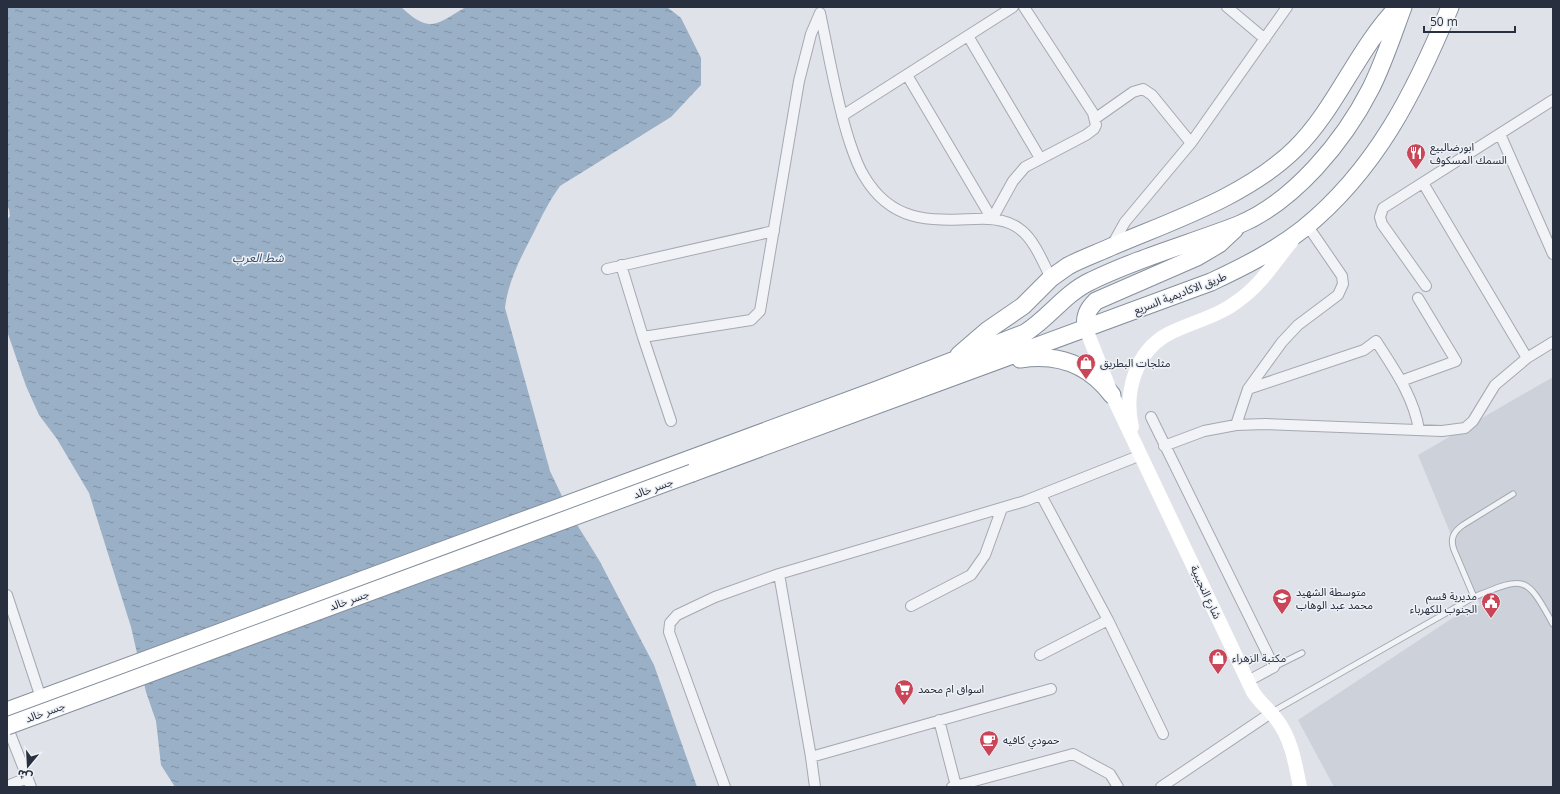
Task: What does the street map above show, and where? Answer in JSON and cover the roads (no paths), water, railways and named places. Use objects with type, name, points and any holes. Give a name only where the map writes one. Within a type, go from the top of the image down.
[{"type":"highway","points":[[954,361],[988,330],[1023,306],[1051,278],[1078,260],[1214,202],[1246,186],[1281,162],[1311,131],[1364,50],[1398,7]]},
{"type":"highway","points":[[689,467],[882,397],[954,361],[1025,333],[1045,318],[1068,295],[1090,281],[1165,250],[1239,224],[1287,194],[1303,181],[1330,150],[1350,123],[1370,89],[1404,7]]},
{"type":"highway","name":"طريق الاكاديمية السريع","points":[[882,397],[986,364],[1086,329],[1211,282],[1278,246],[1305,227],[1361,171],[1391,130],[1432,50],[1450,7]]},
{"type":"highway","points":[[1086,329],[1085,318],[1087,312],[1096,301],[1197,257],[1219,244],[1239,224]]},
{"type":"highway","points":[[986,364],[1040,357],[1061,359],[1081,366],[1090,372],[1098,378],[1112,395]]},
{"type":"highway","name":"جسر خالد","points":[[7,711],[689,467]]},
{"type":"highway","name":"جسر خالد","points":[[7,726],[689,467]]},
{"type":"main road","points":[[1140,452],[1130,420],[1130,393],[1135,373],[1144,356],[1166,335],[1226,310],[1240,300],[1264,276],[1305,227]]},
{"type":"main road","name":"شارع النجيبية","points":[[1086,329],[1112,395],[1248,681],[1258,700],[1271,713],[1288,738],[1300,787]]},
{"type":"street","points":[[842,116],[1013,7]]},
{"type":"street","points":[[992,219],[1016,177],[1025,167],[1092,130],[1096,125],[1096,118],[1024,7]]},
{"type":"street","points":[[1227,7],[1266,39]]},
{"type":"street","points":[[1110,247],[1126,222],[1191,143],[1266,39],[1287,7]]},
{"type":"street","points":[[820,10],[842,116],[856,160],[864,176],[875,192],[890,205],[906,215],[923,219],[992,219],[1013,224],[1022,230],[1028,238],[1051,278]]},
{"type":"street","points":[[643,337],[745,321],[756,316],[761,305],[799,81],[811,34],[820,10]]},
{"type":"street","points":[[968,36],[1040,158]]},
{"type":"street","points":[[907,75],[992,219]]},
{"type":"street","points":[[1096,118],[1133,92],[1143,90],[1152,95],[1191,143]]},
{"type":"street","points":[[1426,286],[1382,224],[1380,217],[1386,205],[1553,100]]},
{"type":"street","points":[[1500,134],[1553,254]]},
{"type":"street","points":[[1423,183],[1527,358]]},
{"type":"street","points":[[1236,425],[1248,389],[1289,334],[1338,295],[1342,288],[1342,276],[1305,227]]},
{"type":"street","points":[[607,269],[774,231]]},
{"type":"street","points":[[621,265],[671,420]]},
{"type":"street","points":[[1401,381],[1456,361],[1418,298]]},
{"type":"street","points":[[1248,389],[1364,350],[1376,341],[1401,381],[1416,412],[1419,430]]},
{"type":"street","points":[[1164,446],[1204,431],[1236,425],[1266,424],[1449,431],[1465,428],[1473,421],[1495,385],[1527,358],[1553,342]]},
{"type":"street","points":[[1151,417],[1274,667],[1248,681]]},
{"type":"street","points":[[725,787],[669,632],[670,623],[677,615],[715,597],[779,574],[1041,495],[1140,452]]},
{"type":"street","points":[[1041,495],[1108,620],[1163,734]]},
{"type":"street","points":[[911,606],[971,575],[985,555],[1002,508]]},
{"type":"street","points":[[779,574],[815,787]]},
{"type":"street","points":[[7,594],[41,698]]},
{"type":"street","points":[[1040,655],[1108,620]]},
{"type":"street","points":[[811,757],[1051,688]]},
{"type":"street","points":[[1161,787],[1271,713]]},
{"type":"street","points":[[939,720],[954,786],[1073,754],[1110,774],[1118,787]]},
{"type":"street","points":[[7,726],[29,783],[7,786]]},
{"type":"lane","points":[[1474,598],[1451,543],[1452,536],[1456,529],[1513,494]]},
{"type":"lane","points":[[1271,713],[1474,598],[1503,585],[1513,583],[1524,584],[1533,590],[1553,624]]},
{"type":"lane","points":[[1274,667],[1302,653]]},
{"type":"water","name":"شط العرب","points":[[7,7],[401,7],[419,21],[426,24],[433,24],[466,7],[667,7],[681,18],[701,58],[701,85],[671,117],[560,186],[552,197],[520,260],[509,288],[505,308],[550,471],[571,515],[599,560],[654,665],[697,787],[175,787],[161,765],[156,721],[146,692],[131,627],[89,493],[57,439],[39,415],[26,386],[8,334],[7,220],[10,216],[9,209],[7,207]]},
{"type":"place","name":"ابورضالبيع السمك المسكوف","points":[[1416,170]]},
{"type":"place","name":"مثلجات البطريق","points":[[1086,380]]},
{"type":"place","name":"متوسطة الشهيد محمد عبد الوهاب","points":[[1282,615]]},
{"type":"place","name":"مديرية قسم الجنوب للكهرباء","points":[[1491,619]]},
{"type":"place","name":"مكتبة الزهراء","points":[[1218,675]]},
{"type":"place","name":"اسواق ام محمد","points":[[904,706]]},
{"type":"place","name":"حمودي كافيه","points":[[989,757]]}]
